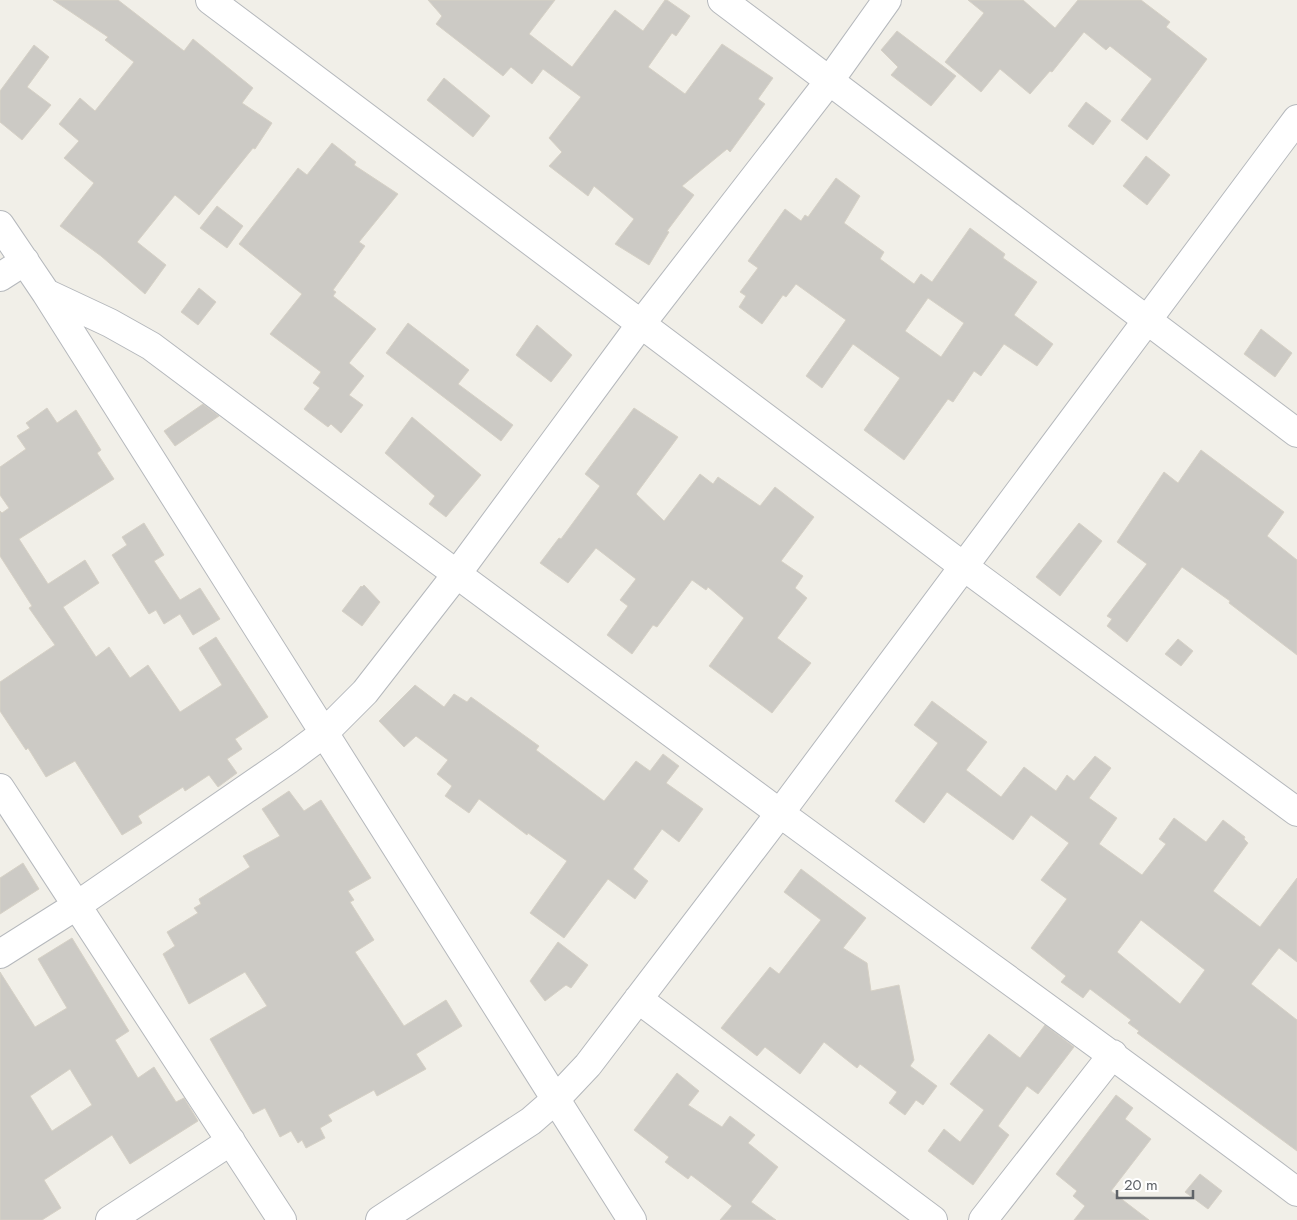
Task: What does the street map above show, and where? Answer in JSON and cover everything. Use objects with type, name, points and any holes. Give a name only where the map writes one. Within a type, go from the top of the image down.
[{"type":"street","points":[[210,0],[963,566],[1297,812]]},
{"type":"street","points":[[722,0],[1297,433]]},
{"type":"street","points":[[0,954],[76,906],[322,734],[365,692],[456,574],[641,324],[830,80],[887,0]]},
{"type":"street","points":[[380,1220],[531,1121],[555,1100],[588,1064],[780,813],[1297,118]]},
{"type":"street","points":[[0,225],[46,293],[322,734],[632,1220]]},
{"type":"street","points":[[0,277],[25,261]]},
{"type":"street","points":[[46,293],[110,323],[151,346],[456,574],[780,813],[1113,1054],[1297,1192]]},
{"type":"street","points":[[0,788],[282,1220]]},
{"type":"street","points":[[638,999],[932,1220]]},
{"type":"street","points":[[983,1220],[1113,1054]]},
{"type":"street","points":[[110,1220],[231,1141]]},
{"type":"building","points":[[53,0],[118,0],[184,51],[193,39],[253,88],[242,103],[272,123],[255,149],[253,148],[199,215],[175,195],[137,242],[166,265],[145,294],[101,256],[60,226],[94,183],[64,158],[79,141],[59,124],[80,98],[95,111],[134,62],[105,40],[108,37]]},
{"type":"building","points":[[428,0],[555,0],[529,34],[572,67],[615,10],[643,31],[665,0],[667,0],[690,16],[676,36],[672,33],[648,67],[685,94],[722,44],[773,78],[758,99],[765,104],[730,152],[727,149],[682,186],[694,195],[667,231],[669,232],[649,265],[615,244],[634,219],[594,186],[588,196],[549,166],[562,152],[549,138],[581,97],[543,69],[532,84],[511,67],[503,76],[436,24],[442,16]]},
{"type":"building","points":[[968,0],[1023,0],[1055,28],[1078,0],[1141,0],[1170,22],[1166,27],[1207,59],[1147,140],[1121,120],[1152,79],[1110,46],[1106,50],[1084,32],[1052,72],[1050,71],[1030,94],[1000,69],[981,92],[945,62],[984,13]]},
{"type":"building","points":[[897,31],[956,76],[931,106],[891,75],[898,67],[881,50]]},
{"type":"building","points":[[34,45],[49,57],[27,87],[51,105],[22,140],[0,122],[0,91]]},
{"type":"building","points":[[444,78],[490,116],[473,137],[427,100]]},
{"type":"building","points":[[1086,102],[1111,121],[1093,145],[1068,126]]},
{"type":"building","points":[[332,143],[356,162],[354,165],[398,194],[359,242],[365,246],[333,290],[336,292],[333,296],[376,329],[349,363],[364,376],[349,395],[363,405],[341,433],[331,424],[328,427],[304,409],[320,388],[313,383],[321,372],[270,334],[302,294],[239,244],[298,168],[307,175]]},
{"type":"building","points":[[1146,156],[1170,175],[1147,205],[1123,186]]},
{"type":"building","points":[[836,178],[860,196],[844,223],[884,252],[880,259],[914,284],[921,274],[932,282],[970,228],[1005,254],[1003,258],[1037,282],[1014,315],[1053,344],[1037,366],[1004,344],[981,376],[974,371],[953,402],[948,399],[904,460],[864,430],[900,378],[853,344],[822,388],[806,376],[846,320],[796,284],[786,297],[783,295],[762,324],[739,307],[746,296],[740,292],[758,268],[748,261],[785,209],[801,221],[805,215],[808,217]],"holes":[[[928,298],[964,323],[941,357],[905,331]]]},
{"type":"building","points":[[217,206],[243,226],[227,248],[200,228]]},
{"type":"building","points":[[199,288],[216,302],[198,325],[181,312]]},
{"type":"building","points":[[408,323],[469,370],[458,384],[513,425],[501,441],[386,353]]},
{"type":"building","points":[[537,325],[572,355],[551,382],[516,355]]},
{"type":"building","points":[[1261,329],[1292,353],[1275,377],[1244,354]]},
{"type":"building","points":[[203,404],[219,416],[175,446],[164,431]]},
{"type":"building","points":[[47,408],[57,423],[76,410],[101,450],[97,453],[114,479],[19,539],[48,584],[85,560],[99,583],[63,607],[96,657],[109,647],[130,678],[148,665],[180,712],[222,685],[199,648],[216,637],[268,717],[235,739],[242,749],[227,759],[237,773],[218,787],[209,775],[185,791],[183,787],[138,816],[142,823],[122,835],[75,761],[46,777],[28,748],[26,750],[0,711],[0,682],[55,645],[29,608],[32,606],[0,556],[0,511],[2,513],[9,508],[0,495],[0,467],[26,449],[17,436],[30,428],[26,423]]},
{"type":"building","points":[[634,408],[678,437],[636,494],[664,521],[700,474],[713,484],[718,477],[760,506],[775,487],[814,517],[781,561],[803,576],[795,588],[807,598],[777,638],[811,663],[772,713],[709,666],[744,618],[708,587],[706,590],[692,580],[657,627],[653,625],[632,654],[607,635],[628,606],[620,600],[636,579],[596,548],[568,583],[540,563],[559,538],[561,539],[600,486],[585,474]]},
{"type":"building","points":[[412,417],[481,475],[446,517],[429,504],[435,496],[385,453]]},
{"type":"building","points":[[1201,450],[1284,512],[1267,536],[1297,560],[1297,655],[1229,603],[1230,601],[1182,567],[1127,642],[1107,626],[1112,619],[1107,616],[1147,564],[1117,542],[1164,472],[1178,483]]},
{"type":"building","points":[[144,523],[164,555],[154,561],[180,600],[200,588],[220,619],[193,635],[180,614],[164,624],[156,610],[149,614],[112,555],[127,545],[122,537]]},
{"type":"building","points":[[1079,523],[1102,541],[1060,596],[1036,577]]},
{"type":"building","points":[[364,585],[380,602],[362,626],[342,611],[361,586]]},
{"type":"building","points":[[1178,639],[1193,651],[1181,666],[1165,654]]},
{"type":"building","points":[[415,685],[444,707],[454,694],[467,702],[471,697],[539,746],[536,750],[604,801],[636,761],[650,771],[663,754],[679,766],[666,783],[703,809],[679,842],[662,829],[633,869],[648,881],[635,899],[608,879],[564,938],[530,913],[567,861],[528,833],[527,835],[479,799],[469,813],[445,796],[452,786],[437,774],[448,760],[416,736],[404,747],[379,721]]},
{"type":"building","points":[[932,701],[987,742],[966,770],[1001,797],[1024,767],[1056,791],[1067,775],[1074,781],[1095,756],[1111,768],[1089,798],[1117,818],[1099,844],[1142,875],[1166,844],[1159,839],[1174,818],[1206,842],[1223,820],[1245,837],[1244,839],[1248,843],[1213,891],[1260,927],[1297,878],[1297,962],[1279,948],[1251,984],[1297,1020],[1297,1151],[1137,1033],[1139,1031],[1128,1023],[1131,1020],[1090,989],[1083,998],[1061,982],[1066,976],[1031,948],[1067,899],[1041,880],[1069,843],[1031,815],[1013,840],[947,792],[924,823],[895,801],[938,743],[914,725]],"holes":[[[1141,920],[1205,970],[1180,1004],[1117,952]]]},
{"type":"building","points":[[289,791],[304,811],[321,800],[371,878],[348,891],[354,900],[350,902],[374,940],[355,952],[404,1026],[446,1000],[462,1026],[416,1054],[426,1069],[377,1096],[374,1090],[328,1115],[332,1121],[320,1128],[325,1138],[306,1148],[302,1140],[298,1143],[291,1131],[280,1137],[265,1108],[253,1114],[210,1039],[267,1006],[245,972],[189,1004],[163,954],[175,946],[167,932],[198,913],[194,908],[201,904],[199,899],[250,867],[243,856],[280,836],[262,809]]},
{"type":"building","points":[[23,863],[39,889],[0,914],[0,878]]},
{"type":"building","points":[[801,869],[866,918],[843,948],[867,963],[871,991],[899,985],[914,1060],[910,1066],[937,1086],[923,1105],[916,1100],[905,1115],[889,1103],[897,1092],[860,1064],[857,1068],[824,1042],[800,1074],[765,1047],[757,1056],[721,1028],[770,967],[779,974],[821,920],[784,892]]},
{"type":"building","points":[[72,938],[129,1031],[115,1040],[138,1078],[154,1067],[176,1102],[184,1098],[198,1121],[130,1164],[112,1135],[44,1180],[61,1208],[42,1220],[0,1220],[0,972],[35,1027],[67,1008],[38,959]],"holes":[[[70,1069],[92,1105],[52,1131],[30,1096]]]},
{"type":"building","points":[[558,942],[588,965],[571,988],[566,985],[545,1001],[530,981]]},
{"type":"building","points":[[1045,1025],[1074,1047],[1038,1094],[1027,1086],[998,1126],[1009,1135],[973,1185],[928,1151],[944,1129],[960,1142],[984,1110],[950,1084],[989,1034],[1020,1058]]},
{"type":"building","points":[[677,1073],[699,1091],[688,1105],[722,1127],[730,1116],[755,1135],[748,1143],[778,1167],[751,1202],[776,1220],[720,1220],[732,1206],[691,1175],[688,1179],[665,1162],[669,1157],[634,1130]]},
{"type":"building","points":[[1116,1095],[1133,1108],[1125,1119],[1151,1139],[1111,1191],[1149,1220],[1074,1220],[1085,1206],[1073,1196],[1077,1191],[1056,1174]]},
{"type":"building","points":[[1200,1174],[1222,1191],[1208,1209],[1185,1192]]}]
